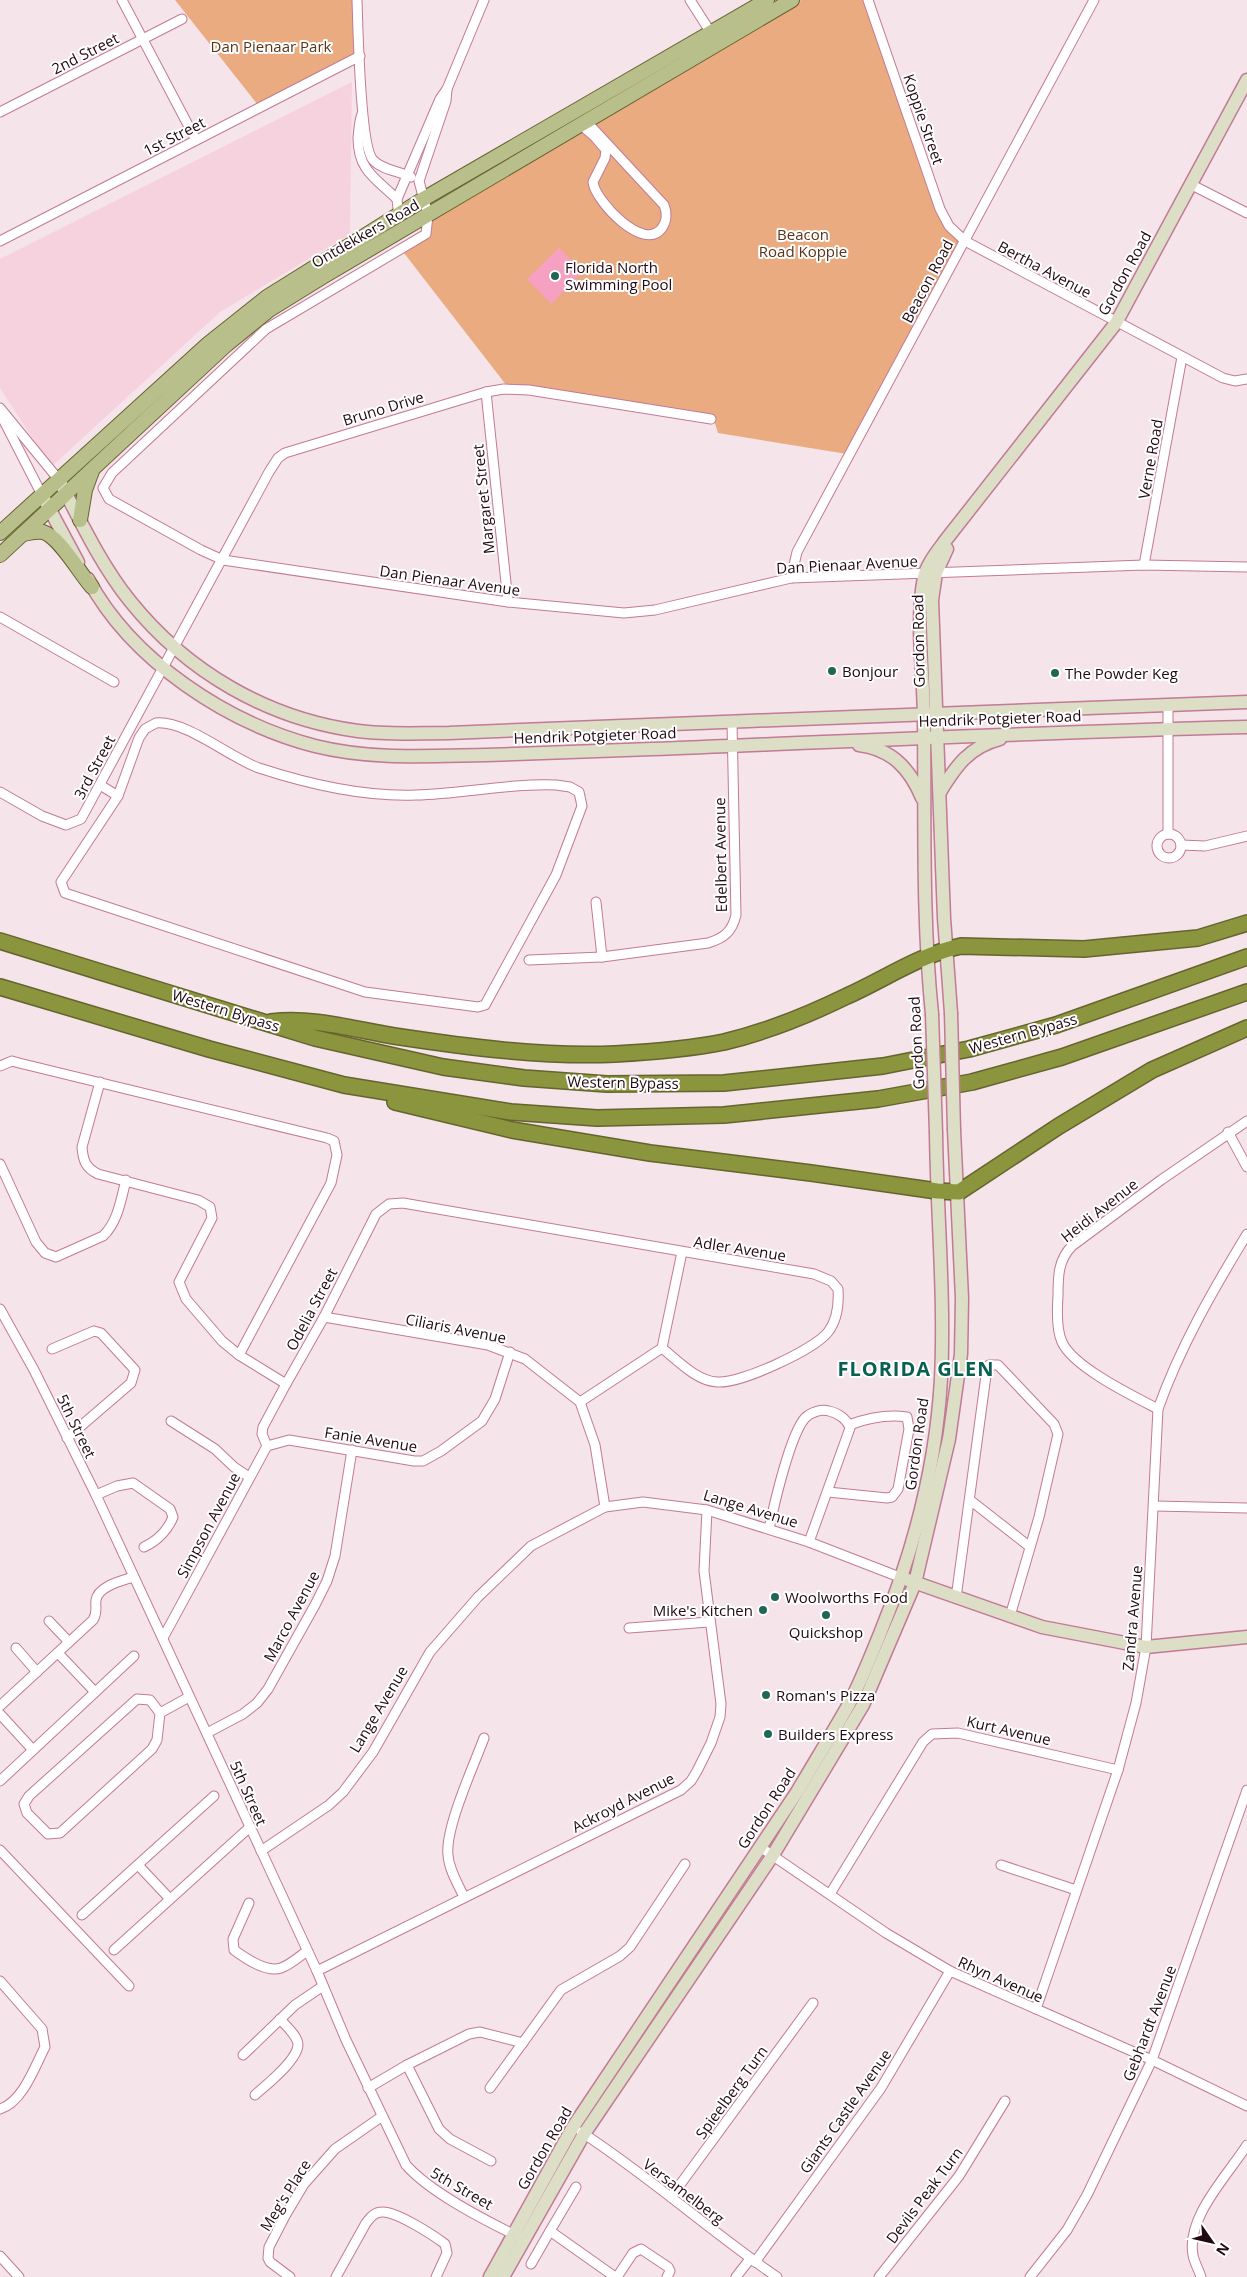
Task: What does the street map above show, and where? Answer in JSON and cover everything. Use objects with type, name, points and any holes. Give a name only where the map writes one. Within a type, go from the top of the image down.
[{"type":"highway","points":[[267,1023],[292,1020],[328,1023],[393,1036],[545,1054],[615,1054],[660,1050],[724,1042],[785,1023],[848,996],[926,956],[946,949],[961,946],[1084,949],[1198,938],[1247,923]]},
{"type":"highway","name":"Western Bypass","points":[[0,941],[315,1038],[443,1067],[524,1078],[607,1084],[724,1084],[883,1066],[969,1049],[1056,1025],[1247,957]]},
{"type":"highway","points":[[0,986],[209,1048],[344,1085],[372,1096],[436,1114],[512,1130],[650,1153],[937,1191],[958,1192],[1051,1131],[1152,1070],[1247,1028]]},
{"type":"highway","points":[[344,1085],[511,1112],[597,1118],[724,1115],[878,1099],[972,1082],[1062,1057],[1247,992]]},
{"type":"main road","name":"Ontdekkers Road","points":[[0,533],[241,316],[280,288],[425,198],[767,0]]},
{"type":"main road","name":"Ontdekkers Road","points":[[0,555],[172,395],[258,319],[324,276],[404,228],[792,0]]},
{"type":"main road","points":[[80,520],[85,490],[92,470]]},
{"type":"main road","points":[[23,534],[37,532],[50,536],[64,549],[92,587]]},
{"type":"street","points":[[122,0],[196,140]]},
{"type":"street","points":[[357,0],[362,114],[368,151],[372,160],[380,166],[419,181]]},
{"type":"street","points":[[404,228],[398,215],[396,199],[440,99],[447,89],[484,0]]},
{"type":"street","points":[[690,0],[718,44]]},
{"type":"street","name":"Koppie Street","points":[[868,0],[940,208],[949,226],[965,241]]},
{"type":"street","name":"Beacon Road","points":[[791,578],[797,552],[1094,0]]},
{"type":"street","name":"2nd Street","points":[[0,112],[182,19]]},
{"type":"street","name":"1st Street","points":[[0,241],[360,56]]},
{"type":"street","name":"Gordon Road","points":[[579,2130],[773,1855],[863,1705],[915,1583],[949,1439],[961,1354],[962,1298],[940,792],[931,736],[930,715],[932,600],[930,574],[945,541],[1116,323],[1247,80]]},
{"type":"street","points":[[428,215],[419,181],[446,101],[447,89]]},
{"type":"street","points":[[362,114],[359,122],[360,159],[367,171],[396,199]]},
{"type":"street","points":[[583,122],[664,205],[665,220],[657,232],[647,236],[636,232],[625,224],[599,197],[593,182],[605,158],[606,150],[583,122]]},
{"type":"street","points":[[1192,185],[1247,214]]},
{"type":"street","name":"Dan Pienaar Avenue","points":[[428,215],[428,229],[423,237],[266,329],[107,479],[103,488],[108,500],[222,560],[508,602],[611,612],[638,613],[791,578],[1144,566],[1247,567]]},
{"type":"street","name":"Bertha Avenue","points":[[965,241],[1116,323],[1223,378],[1235,381],[1247,379]]},
{"type":"street","name":"Verne Road","points":[[1144,566],[1182,357]]},
{"type":"street","name":"Bruno Drive","points":[[175,648],[269,472],[282,455],[292,450],[486,392],[509,389],[529,390],[711,420]]},
{"type":"street","name":"Margaret Street","points":[[486,392],[508,602]]},
{"type":"street","points":[[0,408],[58,480]]},
{"type":"street","points":[[0,412],[42,495]]},
{"type":"street","name":"Hendrik Potgieter Road","points":[[58,480],[129,600],[175,648],[226,685],[262,705],[324,725],[360,731],[440,733],[930,715],[1141,704],[1247,702]]},
{"type":"street","name":"Hendrik Potgieter Road","points":[[42,495],[92,587],[112,615],[164,669],[190,689],[254,725],[318,747],[384,757],[819,743],[931,736],[1247,726]]},
{"type":"street","points":[[0,617],[114,682]]},
{"type":"street","name":"3rd Street","points":[[0,792],[42,816],[66,825],[81,819],[175,648]]},
{"type":"street","points":[[1168,704],[1166,729],[1168,834]]},
{"type":"street","points":[[161,722],[203,738],[253,766],[289,778],[338,788],[415,796],[556,785],[575,789],[579,792],[582,800],[581,810],[556,875],[546,895],[491,998],[486,1005],[478,1007],[365,992],[65,893],[61,882],[118,796],[139,738],[150,725],[161,722]]},
{"type":"street","name":"Edelbert Avenue","points":[[529,960],[602,957],[708,943],[722,938],[732,929],[736,915],[732,722]]},
{"type":"street","points":[[940,792],[955,768],[973,750],[985,743],[1039,732]]},
{"type":"street","name":"Gordon Road","points":[[490,2277],[519,2237],[579,2130],[797,1792],[849,1703],[902,1578],[920,1519],[936,1431],[942,1331],[932,1014],[926,956],[924,803],[931,736]]},
{"type":"street","points":[[819,743],[862,746],[896,758],[916,785],[924,803]]},
{"type":"street","points":[[100,786],[118,796]]},
{"type":"street","points":[[1168,834],[1177,837],[1181,845],[1180,850],[1174,857],[1169,858],[1158,851],[1160,837],[1168,834]]},
{"type":"street","points":[[1181,845],[1205,846],[1247,836]]},
{"type":"street","points":[[596,902],[602,957]]},
{"type":"street","points":[[0,1066],[12,1061],[327,1138],[336,1145],[331,1182],[239,1355]]},
{"type":"street","points":[[100,1082],[82,1147],[83,1158],[91,1170],[198,1200],[210,1207],[212,1218],[182,1277],[180,1288],[186,1299],[222,1342],[239,1355],[286,1384]]},
{"type":"street","name":"Heidi Avenue","points":[[1158,1409],[1114,1385],[1073,1357],[1065,1348],[1060,1337],[1058,1299],[1058,1278],[1062,1260],[1072,1246],[1228,1132],[1247,1121]]},
{"type":"street","points":[[1228,1132],[1247,1167]]},
{"type":"street","points":[[0,1164],[36,1242],[45,1253],[56,1257],[103,1236],[108,1231],[116,1215],[126,1180]]},
{"type":"street","name":"Adler Avenue","points":[[403,1202],[814,1274],[831,1281],[838,1288],[838,1310],[834,1322],[827,1333],[778,1363],[748,1376],[730,1381],[716,1382],[701,1377],[662,1348]]},
{"type":"street","name":"Odelia Street","points":[[267,1446],[262,1434],[263,1427],[324,1317],[376,1214],[390,1204],[403,1202]]},
{"type":"street","name":"Zandra Avenue","points":[[1036,2009],[1118,1770],[1136,1703],[1146,1647],[1155,1506],[1158,1409],[1169,1379],[1215,1287],[1247,1234]]},
{"type":"street","points":[[605,1507],[594,1445],[580,1402],[662,1348],[682,1252]]},
{"type":"street","name":"5th Street","points":[[0,1309],[34,1370],[96,1495],[163,1638],[188,1697],[207,1733],[317,1971],[368,2088],[406,2165],[418,2178],[519,2237]]},
{"type":"street","name":"Ciliaris Avenue","points":[[324,1317],[488,1345],[510,1352],[525,1358],[580,1402]]},
{"type":"street","points":[[52,1349],[94,1331],[101,1334],[135,1370],[134,1379],[131,1383],[68,1438]]},
{"type":"street","name":"Fanie Avenue","points":[[267,1446],[288,1440],[423,1461],[441,1451],[482,1421],[495,1399],[510,1352]]},
{"type":"street","points":[[956,1598],[987,1368],[988,1365],[994,1364],[998,1365],[1054,1424],[1058,1434],[1030,1547],[1010,1616]]},
{"type":"street","points":[[769,1529],[788,1456],[805,1418],[820,1410],[828,1410],[841,1417],[849,1425]]},
{"type":"street","points":[[828,1492],[886,1498],[892,1497],[898,1489],[909,1429],[906,1417],[893,1415],[869,1418],[849,1425]]},
{"type":"street","points":[[171,1421],[215,1449],[234,1467],[249,1477]]},
{"type":"street","points":[[808,1542],[848,1436],[849,1425]]},
{"type":"street","name":"Simpson Avenue","points":[[163,1638],[267,1446]]},
{"type":"street","name":"Marco Avenue","points":[[207,1733],[242,1714],[257,1703],[268,1689],[327,1581],[335,1556],[352,1450]]},
{"type":"street","points":[[96,1495],[117,1486],[133,1482],[170,1509],[174,1517],[170,1524],[159,1538],[144,1547]]},
{"type":"street","points":[[970,1500],[1030,1547]]},
{"type":"street","name":"Lange Avenue","points":[[261,1851],[329,1805],[343,1792],[373,1752],[430,1652],[478,1597],[531,1546],[605,1507],[643,1502],[707,1510],[808,1542],[956,1598],[1042,1627],[1146,1647],[1247,1637]]},
{"type":"street","points":[[1155,1506],[1247,1508]]},
{"type":"street","name":"Ackroyd Avenue","points":[[317,1971],[680,1790],[691,1780],[716,1730],[722,1704],[709,1622],[704,1571],[707,1510]]},
{"type":"street","points":[[1,1702],[37,1672],[93,1620],[97,1612],[96,1601],[102,1592],[133,1577]]},
{"type":"street","points":[[49,1621],[69,1642]]},
{"type":"street","points":[[629,1628],[709,1622]]},
{"type":"street","points":[[16,1648],[37,1672]]},
{"type":"street","points":[[58,1653],[95,1692]]},
{"type":"street","points":[[0,1781],[134,1656]]},
{"type":"street","points":[[160,1713],[188,1697]]},
{"type":"street","points":[[137,1699],[150,1700],[160,1713],[157,1740],[152,1748],[60,1833],[48,1834],[27,1814],[24,1804],[29,1796],[137,1699]]},
{"type":"street","points":[[0,1714],[33,1750]]},
{"type":"street","name":"Kurt Avenue","points":[[830,1894],[923,1742],[932,1734],[944,1732],[971,1735],[1118,1770]]},
{"type":"street","points":[[464,1897],[450,1866],[448,1845],[453,1824],[484,1738]]},
{"type":"street","name":"Gebhardt Avenue","points":[[1030,2277],[1067,2230],[1087,2195],[1152,2060],[1247,1790]]},
{"type":"street","points":[[82,1915],[214,1796]]},
{"type":"street","points":[[114,1950],[250,1827]]},
{"type":"street","name":"Rhyn Avenue","points":[[760,1847],[886,1933],[950,1971],[1152,2060],[1247,2106]]},
{"type":"street","points":[[0,1850],[129,1986]]},
{"type":"street","points":[[490,2088],[561,1990],[620,1956],[630,1947],[685,1864]]},
{"type":"street","points":[[138,1865],[170,1899]]},
{"type":"street","points":[[1001,1865],[1076,1890]]},
{"type":"street","points":[[249,1903],[233,1939],[234,1950],[261,1966],[272,1969],[282,1968],[307,1951]]},
{"type":"street","name":"Giants Castle Avenue","points":[[736,2277],[752,2260],[881,2088],[950,1971]]},
{"type":"street","points":[[0,1981],[42,2029],[45,2047],[17,2098],[8,2106],[0,2109]]},
{"type":"street","points":[[242,2055],[300,2000],[323,1986]]},
{"type":"street","name":"Spieelberg Turn","points":[[672,2197],[813,2003]]},
{"type":"street","points":[[254,2095],[285,2067],[297,2048],[296,2040],[280,2019]]},
{"type":"street","points":[[368,2088],[407,2065],[475,2032],[523,2043]]},
{"type":"street","points":[[407,2065],[439,2128],[450,2139],[491,2161]]},
{"type":"street","name":"Devils Peak Turn","points":[[879,2277],[959,2176],[1005,2101]]},
{"type":"street","name":"Meg's Place","points":[[290,2277],[270,2262],[268,2258],[269,2247],[285,2216],[304,2184],[334,2149],[382,2117]]},
{"type":"street","name":"Versamelberg","points":[[579,2130],[672,2197],[752,2260],[777,2277]]},
{"type":"street","points":[[1201,2277],[1193,2255],[1194,2236],[1198,2219],[1247,2145]]},
{"type":"street","points":[[531,2264],[576,2187]]},
{"type":"street","points":[[336,2277],[366,2223],[372,2216],[380,2212],[389,2212],[445,2244],[447,2253],[436,2277]]},
{"type":"street","points":[[550,2231],[616,2277],[633,2253],[641,2249],[668,2267],[670,2271],[667,2277]]},
{"type":"street","name":"Gordon Road","points":[[503,2277],[519,2237]]},
{"type":"street","points":[[0,2256],[19,2277]]},
{"type":"shaded area","points":[[352,82],[350,234],[220,312],[51,467],[0,388],[0,259]]},
{"type":"shaded area","name":"Florida North Swimming Pool","points":[[559,248],[583,272],[551,304],[527,279]]},
{"type":"green space","name":"Dan Pienaar Park","points":[[175,0],[354,0],[357,54],[258,105]]},
{"type":"green space","name":"Beacon Road Koppie","points":[[801,0],[865,0],[938,211],[961,242],[847,454],[718,433],[714,420],[507,386],[404,253],[429,235],[432,219]]},
{"type":"place","name":"Florida North Swimming Pool","points":[[555,276]]},
{"type":"place","name":"Bonjour","points":[[832,671]]},
{"type":"place","name":"The Powder Keg","points":[[1055,673]]},
{"type":"place","name":"Woolworths Food","points":[[775,1597]]},
{"type":"place","name":"Mike's Kitchen","points":[[763,1610]]},
{"type":"place","name":"Quickshop","points":[[826,1615]]},
{"type":"place","name":"Roman's Pizza","points":[[766,1695]]},
{"type":"place","name":"Builders Express","points":[[768,1734]]},
{"type":"district","name":"FLORIDA GLEN","points":[[916,1368]]}]
